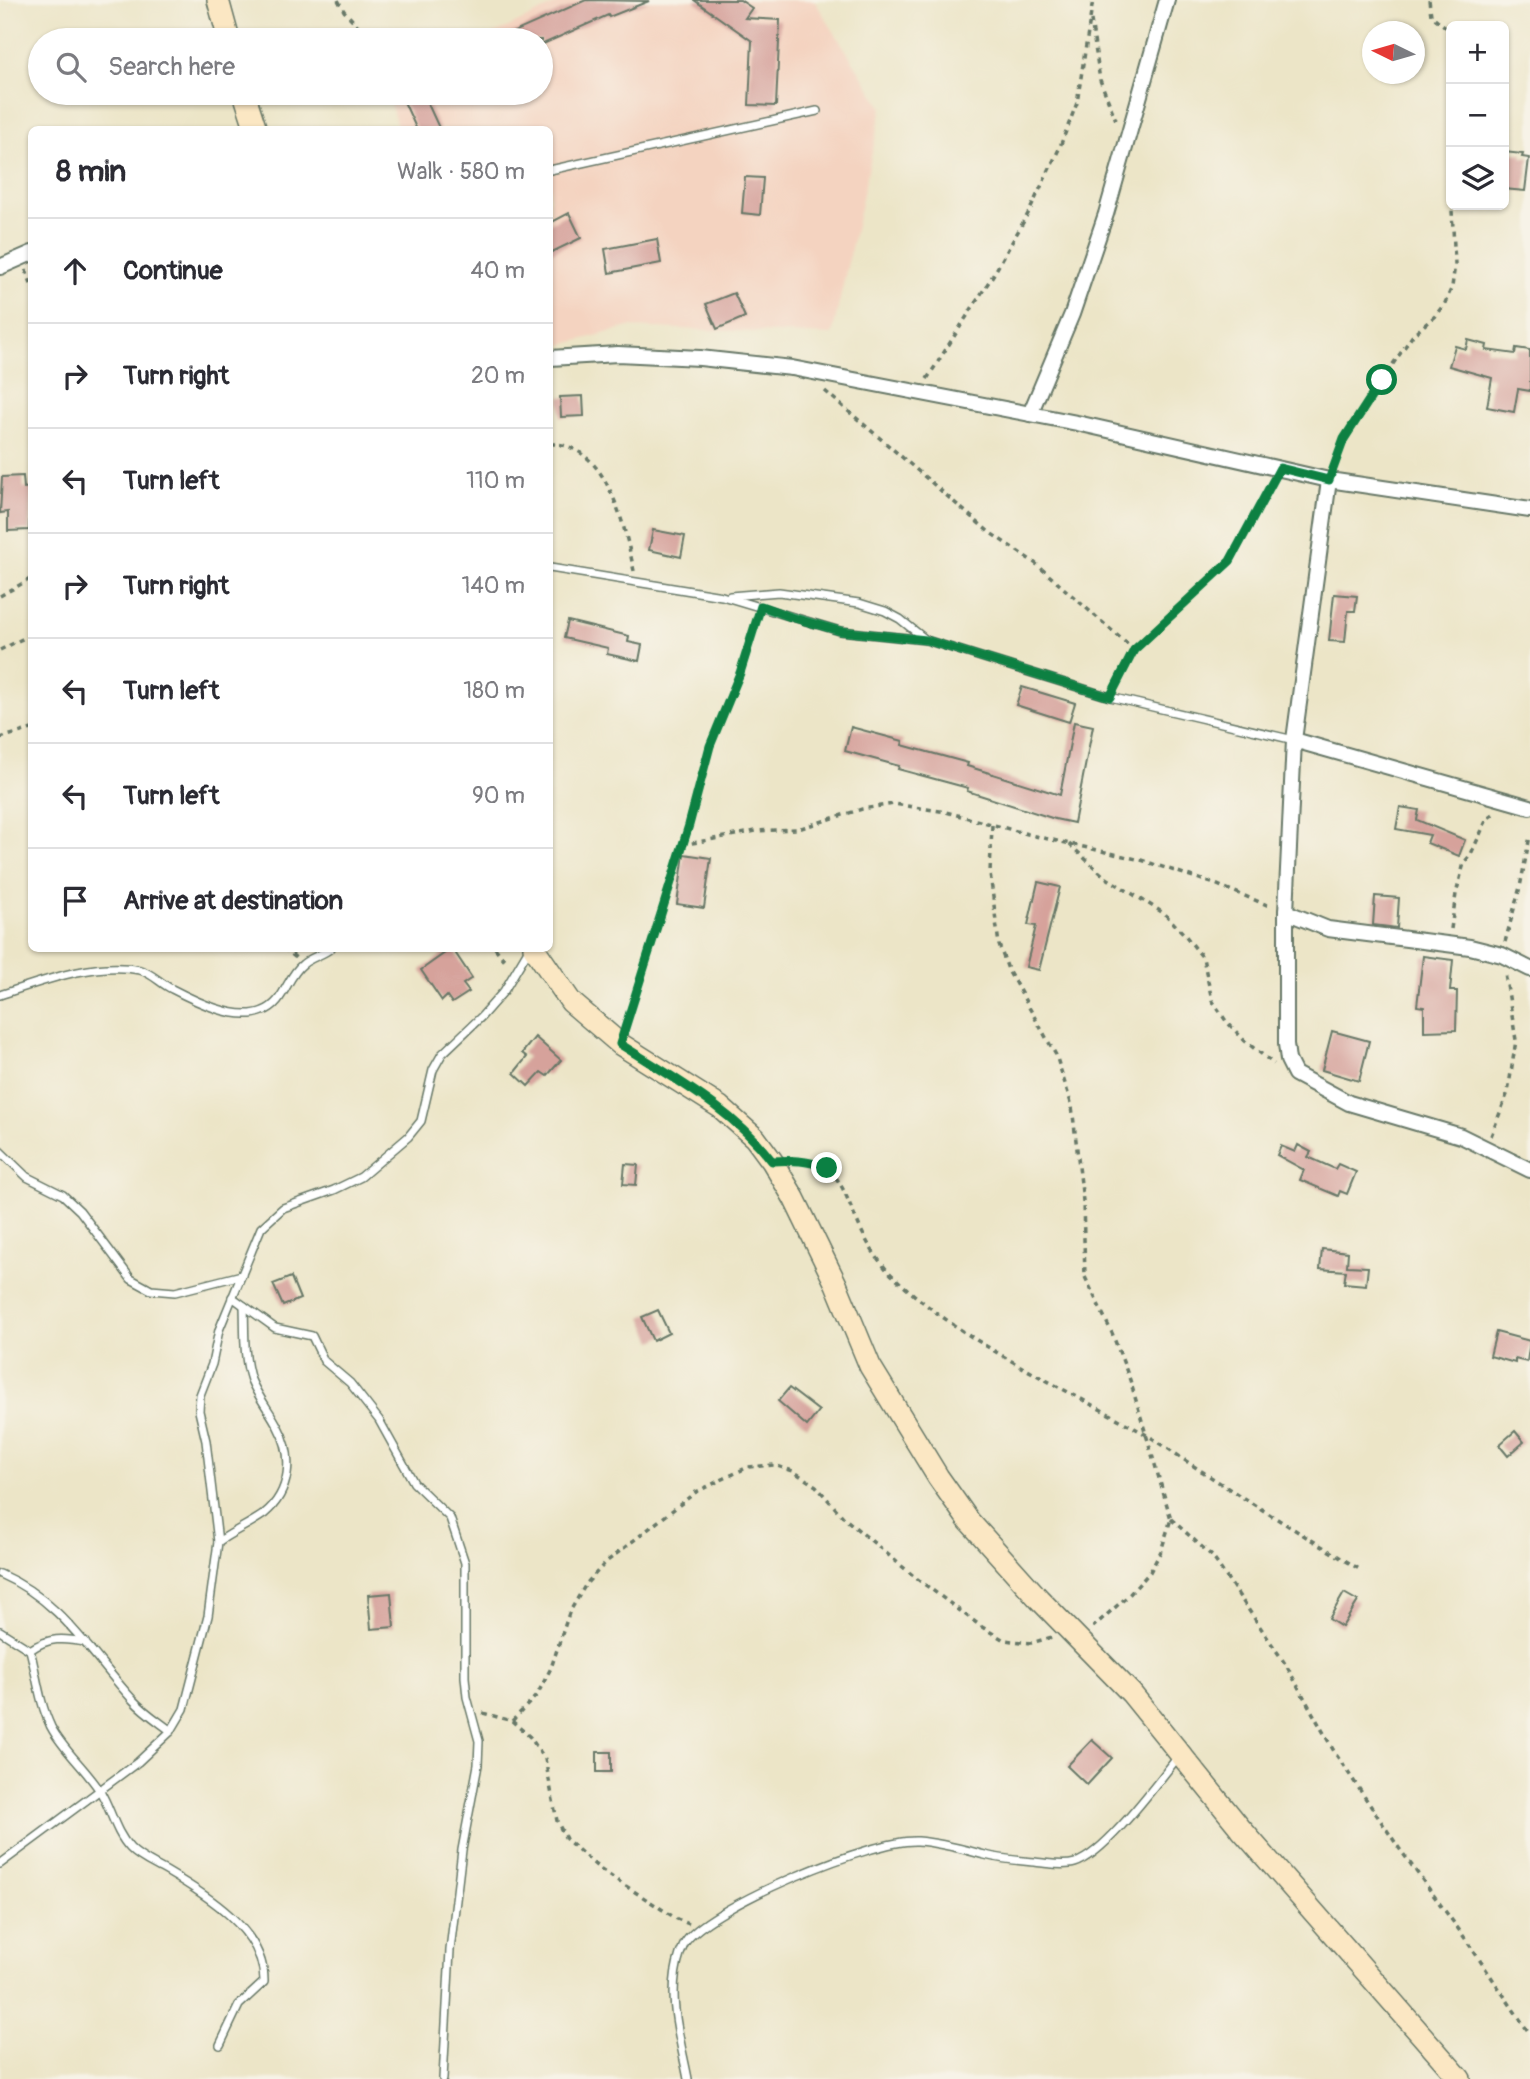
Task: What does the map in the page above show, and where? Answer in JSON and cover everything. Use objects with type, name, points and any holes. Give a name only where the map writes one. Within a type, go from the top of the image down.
[{"type":"main road","points":[[219,0],[226,28]]},
{"type":"main road","points":[[248,105],[255,126]]},
{"type":"main road","points":[[535,952],[572,1002],[620,1044],[720,1107],[755,1139],[794,1198],[836,1284],[870,1366],[938,1477],[969,1521],[1130,1693],[1241,1829],[1460,2079]]},
{"type":"street","points":[[1030,414],[1072,314],[1107,214],[1167,0]]},
{"type":"street","points":[[0,267],[28,255]]},
{"type":"street","points":[[553,358],[618,354],[700,358],[792,368],[1030,414],[1329,480],[1530,510]]},
{"type":"street","points":[[1329,480],[1294,740],[1286,912],[1288,1060],[1295,1074],[1349,1103],[1461,1136],[1530,1170]]},
{"type":"street","points":[[1294,740],[1530,807]]},
{"type":"street","points":[[1286,912],[1328,929],[1502,955],[1530,969]]},
{"type":"lane","points":[[553,169],[817,111]]},
{"type":"lane","points":[[553,569],[723,596],[840,631],[926,640],[1110,697],[1294,740]]},
{"type":"lane","points":[[723,596],[779,592],[818,595],[859,603],[900,619],[926,640]]},
{"type":"lane","points":[[0,995],[82,971],[114,968],[142,970],[171,989],[226,1012],[244,1015],[263,1011],[278,1002],[303,964],[324,952]]},
{"type":"lane","points":[[0,1864],[100,1791],[171,1731],[184,1709],[208,1616],[218,1542],[200,1395],[212,1364],[219,1330],[261,1228],[283,1208],[334,1190],[361,1177],[408,1137],[421,1121],[433,1070],[442,1054],[504,991],[529,952]]},
{"type":"lane","points":[[0,1151],[27,1177],[62,1195],[71,1203],[131,1279],[151,1290],[175,1292],[242,1275]]},
{"type":"lane","points":[[232,1297],[275,1328],[312,1336],[324,1361],[350,1383],[379,1420],[414,1483],[450,1518],[465,1563],[465,1676],[479,1741],[478,1765],[462,1850],[450,1950],[443,2079]]},
{"type":"lane","points":[[218,1542],[264,1514],[285,1485],[289,1470],[287,1449],[279,1427],[251,1381],[245,1354],[244,1306]]},
{"type":"lane","points":[[0,1574],[32,1590],[71,1625],[134,1702],[171,1731]]},
{"type":"lane","points":[[0,1631],[30,1650],[37,1688],[52,1728],[100,1791],[129,1847],[205,1897],[238,1923],[249,1937],[264,1972],[264,1982],[239,2005],[220,2045]]},
{"type":"lane","points":[[30,1650],[48,1639],[60,1637],[86,1642]]},
{"type":"lane","points":[[688,2079],[675,2014],[673,1985],[680,1953],[687,1939],[701,1928],[743,1901],[819,1867],[894,1842],[945,1843],[988,1856],[1048,1863],[1075,1863],[1096,1850],[1125,1821],[1181,1754]]},
{"type":"path","points":[[338,0],[359,27]]},
{"type":"path","points":[[919,393],[995,272],[1029,212],[1059,149],[1077,103],[1093,0]]},
{"type":"path","points":[[1429,0],[1431,15],[1446,27]]},
{"type":"path","points":[[1090,13],[1100,80],[1127,145]]},
{"type":"path","points":[[1329,480],[1344,439],[1364,406],[1413,335],[1446,303],[1452,287],[1455,264],[1449,184],[1450,147]]},
{"type":"path","points":[[823,389],[989,532],[1035,563],[1134,650]]},
{"type":"path","points":[[553,444],[569,444],[590,462],[615,497],[636,583]]},
{"type":"path","points":[[1110,697],[1134,650],[1230,561],[1280,468]]},
{"type":"path","points":[[0,596],[28,580]]},
{"type":"path","points":[[620,1044],[710,746],[740,673],[761,606]]},
{"type":"path","points":[[0,650],[28,636]]},
{"type":"path","points":[[0,738],[28,730]]},
{"type":"path","points":[[1449,945],[1456,894],[1464,863],[1476,845],[1487,819],[1508,802]]},
{"type":"path","points":[[682,845],[756,831],[798,830],[862,808],[894,804],[946,812],[1141,860],[1215,884],[1286,912]]},
{"type":"path","points":[[992,825],[990,873],[999,945],[1009,972],[1056,1055],[1072,1106],[1083,1201],[1085,1277],[1112,1333],[1147,1435],[1171,1519],[1212,1556],[1286,1665],[1335,1753],[1399,1849],[1462,1934],[1530,2034]]},
{"type":"path","points":[[1487,1148],[1508,1091],[1516,1040],[1502,955],[1530,836]]},
{"type":"path","points":[[1068,842],[1105,877],[1165,914],[1203,958],[1212,1000],[1227,1021],[1270,1063],[1295,1074]]},
{"type":"path","points":[[498,952],[515,972]]},
{"type":"path","points":[[772,1161],[812,1162],[827,1168],[835,1175],[849,1198],[857,1222],[874,1253],[891,1275],[953,1324],[986,1346],[1147,1435],[1361,1570]]},
{"type":"path","points":[[512,1721],[537,1695],[551,1668],[569,1613],[586,1584],[606,1562],[696,1492],[748,1467],[774,1465],[793,1471],[816,1486],[844,1518],[916,1578],[1004,1640],[1031,1643],[1072,1633],[1128,1596],[1150,1572],[1161,1551],[1171,1519]]},
{"type":"path","points":[[471,1711],[512,1721],[530,1737],[545,1759],[557,1821],[566,1839],[601,1870],[677,1919],[701,1928]]},
{"type":"shaded area","points":[[565,0],[814,0],[882,107],[832,335],[629,327],[553,347],[553,126],[397,126],[391,105],[553,105],[553,28],[506,28]]},
{"type":"building","points":[[586,0],[649,1],[609,17],[608,15],[553,40],[553,28],[523,28]]},
{"type":"building","points":[[694,0],[740,0],[752,8],[745,18],[780,20],[776,106],[749,105],[752,41]]},
{"type":"building","points":[[406,105],[429,105],[438,126],[415,126]]},
{"type":"building","points":[[1509,153],[1523,154],[1522,157],[1529,158],[1525,191],[1509,189]]},
{"type":"building","points":[[745,177],[763,178],[760,215],[742,213]]},
{"type":"building","points":[[569,213],[581,238],[553,252],[553,221]]},
{"type":"building","points":[[657,239],[661,263],[609,273],[605,249]]},
{"type":"building","points":[[734,293],[745,317],[717,329],[706,304]]},
{"type":"building","points":[[1468,340],[1487,345],[1486,350],[1515,354],[1516,348],[1530,350],[1530,391],[1518,389],[1514,412],[1487,407],[1492,378],[1449,366],[1455,346],[1466,349]]},
{"type":"building","points":[[583,396],[584,416],[561,417],[560,397]]},
{"type":"building","points":[[23,476],[24,488],[28,488],[28,530],[8,531],[8,512],[0,513],[2,477]]},
{"type":"building","points":[[653,530],[685,536],[681,557],[649,550]]},
{"type":"building","points":[[1334,594],[1357,596],[1355,611],[1348,611],[1345,642],[1329,641]]},
{"type":"building","points":[[568,621],[629,636],[628,642],[642,645],[639,661],[607,654],[608,648],[564,638]]},
{"type":"building","points":[[1022,687],[1075,703],[1069,722],[1016,705]]},
{"type":"building","points":[[1074,722],[1093,726],[1074,823],[845,751],[851,727],[903,741],[902,745],[968,763],[967,766],[1060,795]]},
{"type":"building","points":[[1400,807],[1419,810],[1417,820],[1465,840],[1459,856],[1427,843],[1430,835],[1396,829]]},
{"type":"building","points":[[684,854],[711,858],[704,908],[677,904]]},
{"type":"building","points":[[1038,882],[1060,887],[1039,970],[1026,967],[1036,926],[1028,925]]},
{"type":"building","points":[[1375,896],[1399,898],[1397,928],[1373,925]]},
{"type":"building","points":[[446,952],[455,952],[472,978],[463,984],[469,992],[452,1003],[447,996],[442,1001],[421,970]]},
{"type":"building","points":[[1423,956],[1453,960],[1450,991],[1457,991],[1456,1030],[1424,1031],[1424,1007],[1417,1006]]},
{"type":"building","points":[[1332,1031],[1369,1041],[1359,1081],[1322,1070]]},
{"type":"building","points":[[535,1037],[561,1060],[547,1076],[541,1072],[528,1086],[514,1073],[527,1057],[522,1053]]},
{"type":"building","points":[[1298,1145],[1311,1152],[1308,1157],[1335,1169],[1338,1164],[1356,1172],[1347,1194],[1340,1191],[1338,1196],[1300,1180],[1304,1170],[1277,1155],[1281,1146],[1295,1152]]},
{"type":"building","points":[[625,1164],[638,1165],[636,1185],[623,1184]]},
{"type":"building","points":[[1322,1249],[1348,1252],[1347,1266],[1368,1267],[1366,1285],[1344,1283],[1346,1271],[1320,1269]]},
{"type":"building","points":[[291,1277],[300,1299],[283,1306],[273,1284]]},
{"type":"building","points":[[658,1310],[669,1333],[653,1341],[642,1317]]},
{"type":"building","points":[[1496,1332],[1530,1341],[1527,1362],[1515,1359],[1515,1363],[1490,1356]]},
{"type":"building","points":[[789,1388],[819,1411],[807,1426],[778,1401]]},
{"type":"building","points":[[1515,1431],[1524,1442],[1508,1456],[1499,1445]]},
{"type":"building","points":[[391,1593],[394,1627],[371,1629],[368,1595]]},
{"type":"building","points":[[1344,1593],[1358,1601],[1342,1627],[1329,1619]]},
{"type":"building","points":[[1092,1740],[1112,1758],[1087,1785],[1067,1766]]},
{"type":"building","points":[[597,1752],[611,1752],[611,1772],[597,1772]]},
{"type":"route","points":[[827,1168],[799,1160],[772,1161],[755,1139],[720,1107],[620,1044],[689,825],[710,746],[740,673],[761,606],[840,631],[926,640],[1110,697],[1134,650],[1230,561],[1280,468],[1329,480],[1344,439],[1382,380]]}]
